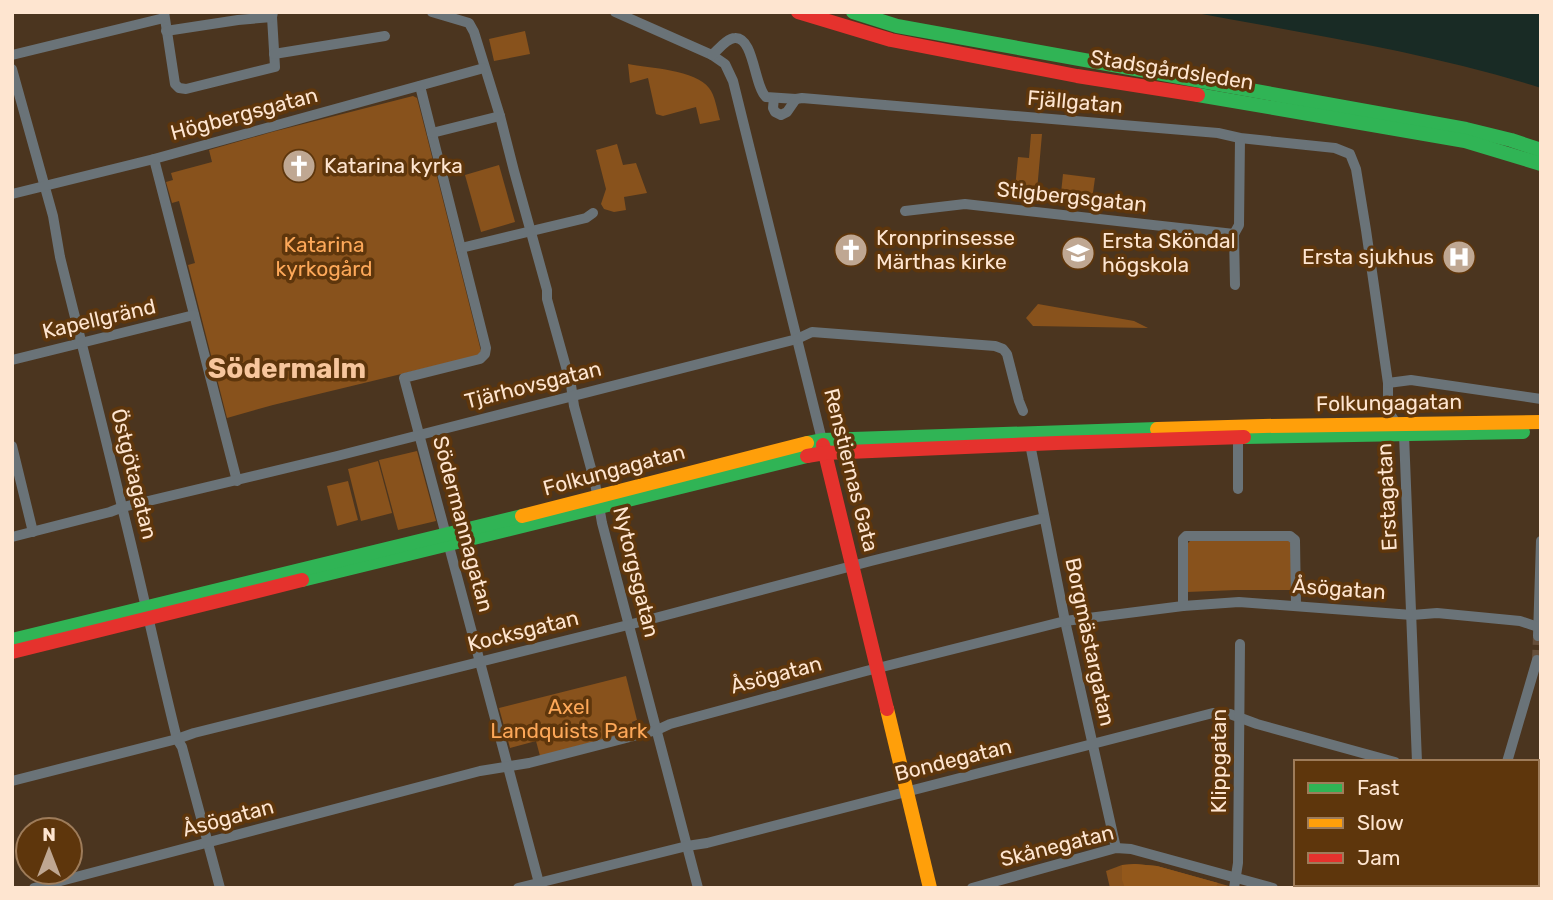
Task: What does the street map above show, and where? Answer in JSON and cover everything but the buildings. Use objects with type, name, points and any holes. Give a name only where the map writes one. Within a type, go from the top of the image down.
[{"type":"street","name":"Nytorgsgatan","points":[[432,12],[469,23],[500,116],[547,290],[547,299],[628,624],[698,888]]},
{"type":"street","points":[[615,12],[712,55]]},
{"type":"street","name":"Stadsgårdsleden","points":[[853,12],[897,26],[1466,129],[1541,150]]},
{"type":"street","name":"Stadsgårdsleden","points":[[805,13],[891,40],[1077,76],[1465,141],[1541,164]]},
{"type":"street","points":[[12,54],[164,15],[166,32],[175,84],[179,88],[186,89],[275,66],[272,15],[236,16],[166,32]]},
{"type":"street","points":[[274,54],[385,36]]},
{"type":"street","name":"Fjällgatan","points":[[712,55],[731,39],[740,39],[747,46],[762,94],[766,97],[1206,132],[1335,148],[1350,154]]},
{"type":"street","name":"Renstiernas Gata","points":[[712,55],[724,64],[733,81],[930,888]]},
{"type":"street","name":"Högbergsgatan","points":[[12,194],[154,159],[484,68]]},
{"type":"street","name":"Östgötagatan","points":[[12,69],[57,231],[60,257],[177,738],[182,747],[220,888]]},
{"type":"street","points":[[420,86],[461,248],[586,218],[593,213]]},
{"type":"street","name":"Fjällgatan","points":[[774,98],[775,113],[781,115],[787,112],[796,99]]},
{"type":"street","points":[[432,133],[500,116]]},
{"type":"street","points":[[1234,285],[1234,234],[1239,225],[1240,138]]},
{"type":"street","name":"Erstagatan","points":[[1350,154],[1356,169],[1388,383],[1388,411],[1400,430],[1412,615],[1417,760]]},
{"type":"street","points":[[154,159],[237,481]]},
{"type":"street","name":"Stigbergsgatan","points":[[905,211],[965,204],[1234,234]]},
{"type":"street","name":"Södermannagatan","points":[[461,248],[486,348],[485,354],[480,359],[404,378],[539,883]]},
{"type":"street","name":"Kapellgränd","points":[[12,360],[194,315]]},
{"type":"street","name":"Tjärhovsgatan","points":[[12,537],[122,507],[237,481],[797,339],[812,332],[995,346],[1007,354],[1023,411]]},
{"type":"street","name":"Folkungagatan","points":[[1388,383],[1411,380],[1541,399]]},
{"type":"street","name":"Folkungagatan","points":[[12,652],[147,614],[599,502],[799,457],[824,447],[1238,432],[1369,434],[1541,422]]},
{"type":"street","name":"Folkungagatan","points":[[1400,430],[1541,431]]},
{"type":"street","points":[[1238,432],[1238,489]]},
{"type":"street","name":"Folkungagatan","points":[[824,447],[1030,444],[1238,432]]},
{"type":"street","name":"Borgmästargatan","points":[[1030,444],[1065,621],[1116,848]]},
{"type":"street","points":[[12,446],[33,532]]},
{"type":"street","name":"Kocksgatan","points":[[12,781],[1044,518]]},
{"type":"street","points":[[1183,606],[1183,539],[1186,536],[1290,536],[1295,540],[1296,605]]},
{"type":"street","points":[[1539,631],[1541,541]]},
{"type":"street","name":"Åsögatan","points":[[34,888],[480,771],[509,768],[657,730],[878,668],[1065,621],[1183,606],[1239,602],[1412,615],[1437,613],[1520,621],[1539,631]]},
{"type":"street","name":"Folkungagatan","points":[[12,640],[147,614]]},
{"type":"street","name":"Klippgatan","points":[[1235,883],[1238,852],[1240,644]]},
{"type":"street","points":[[1508,760],[1537,660]]},
{"type":"street","name":"Bondegatan","points":[[518,888],[707,843],[1213,713],[1238,717],[1388,760]]},
{"type":"street","name":"Skånegatan","points":[[972,888],[1116,848],[1144,853],[1235,883],[1273,888]]},
{"type":"green space","points":[[525,31],[530,54],[494,61],[489,39]]},
{"type":"green space","points":[[628,64],[683,74],[703,82],[713,95],[720,120],[700,124],[696,107],[663,116],[656,114],[648,78],[630,83]]},
{"type":"green space","name":"Katarina kyrkogård","points":[[413,96],[417,98],[480,355],[227,418],[188,265],[195,263],[179,201],[172,203],[166,182],[173,180],[171,173],[212,162],[209,150]]},
{"type":"green space","points":[[1031,134],[1042,134],[1036,202],[1014,199],[1018,157],[1029,158]]},
{"type":"green space","points":[[617,144],[623,165],[636,163],[647,193],[624,197],[626,210],[614,212],[604,209],[601,204],[606,189],[596,150]]},
{"type":"green space","points":[[499,165],[515,222],[481,232],[465,175]]},
{"type":"green space","points":[[1063,174],[1095,178],[1091,207],[1060,203]]},
{"type":"green space","points":[[1038,304],[1134,321],[1148,328],[1033,326],[1026,318]]},
{"type":"green space","points":[[417,451],[436,521],[398,530],[379,460]]},
{"type":"green space","points":[[378,461],[392,513],[361,521],[348,469]]},
{"type":"green space","points":[[348,481],[358,520],[337,526],[327,486]]},
{"type":"green space","points":[[1191,540],[1288,540],[1292,544],[1292,590],[1187,592],[1186,545]]},
{"type":"green space","name":"Axel Landquists Park","points":[[626,676],[637,720],[632,722],[634,731],[540,756],[536,741],[510,748],[499,708]]},
{"type":"green space","points":[[1135,864],[1157,866],[1236,888],[1110,888],[1106,871]]},
{"type":"shaded area","points":[[1122,865],[1157,866],[1218,883],[1215,888],[1125,888]]},
{"type":"water","points":[[1191,12],[1541,12],[1541,88],[1411,54]]},
{"type":"tunnel","points":[[1537,660],[1538,636]]},
{"type":"traffic: fast","points":[[853,12],[897,26],[1466,129],[1541,150]]},
{"type":"traffic: fast","points":[[1198,95],[1465,141],[1541,164]]},
{"type":"traffic: fast","points":[[807,443],[822,440],[1157,429]]},
{"type":"traffic: fast","points":[[1244,437],[1523,432]]},
{"type":"traffic: fast","points":[[302,580],[807,456]]},
{"type":"traffic: fast","points":[[12,640],[522,516]]},
{"type":"traffic: slow","points":[[1157,429],[1541,422]]},
{"type":"traffic: slow","points":[[522,516],[807,443]]},
{"type":"traffic: slow","points":[[887,709],[930,888]]},
{"type":"traffic: jam","points":[[798,12],[891,40],[1077,76],[1198,95]]},
{"type":"traffic: jam","points":[[807,456],[825,453],[1244,437]]},
{"type":"traffic: jam","points":[[823,445],[887,709]]},
{"type":"traffic: jam","points":[[12,652],[302,580]]},
{"type":"place","name":"Katarina kyrka","points":[[299,166]]},
{"type":"place","name":"Kronprinsesse Märthas kirke","points":[[851,250]]},
{"type":"place","name":"Ersta Sköndal högskola","points":[[1078,253]]},
{"type":"place","name":"Ersta sjukhus","points":[[1459,257]]},
{"type":"district","name":"Södermalm","points":[[287,368]]}]
